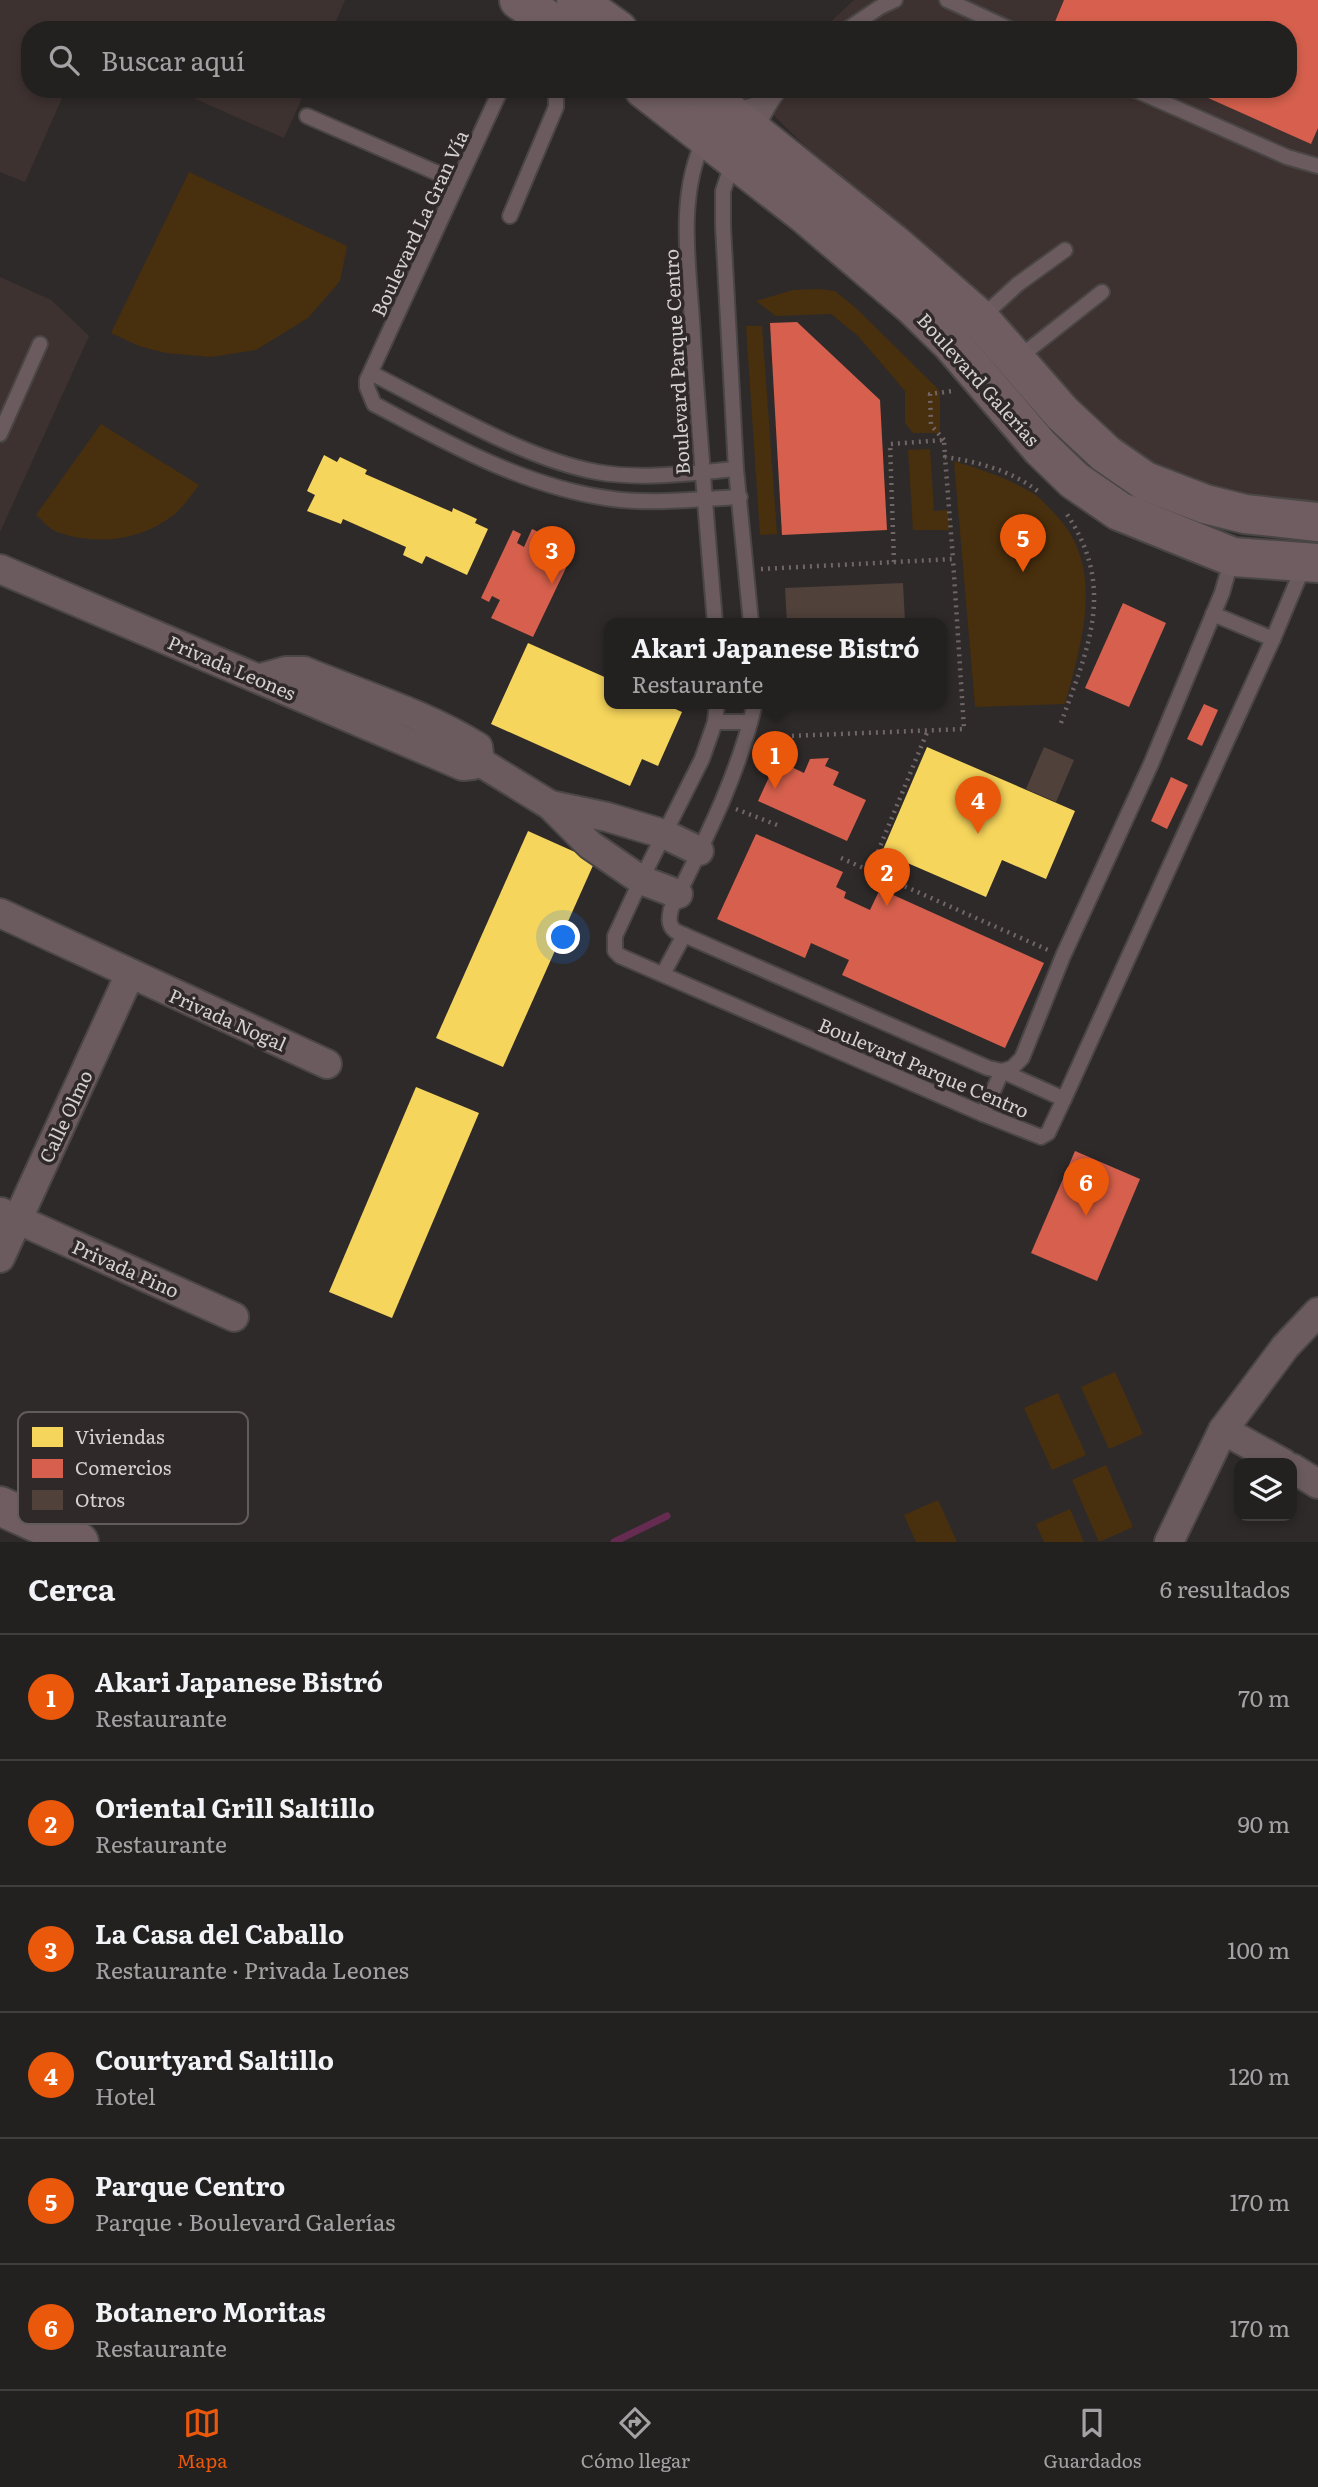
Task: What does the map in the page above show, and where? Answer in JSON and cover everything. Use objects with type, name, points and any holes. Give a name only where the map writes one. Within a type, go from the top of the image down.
[{"type":"street","points":[[576,0],[605,21]]},
{"type":"street","name":"Boulevard Galerías","points":[[668,98],[740,127]]},
{"type":"street","name":"Boulevard Galerías","points":[[709,98],[740,127],[806,215],[891,287],[966,331],[1002,372],[1041,447],[1074,480],[1119,511],[1233,557],[1312,563]]},
{"type":"street","name":"Boulevard Galerías","points":[[1002,372],[1062,413],[1106,454],[1144,481],[1205,504],[1245,514],[1318,522]]},
{"type":"street","points":[[1041,447],[1038,435],[1041,425],[1047,418],[1062,413]]},
{"type":"street","name":"Privada Leones","points":[[0,569],[472,764],[550,805]]},
{"type":"street","points":[[550,805],[607,817],[664,834],[699,851]]},
{"type":"street","points":[[550,805],[590,845],[641,880],[678,894]]},
{"type":"street","name":"Privada Nogal","points":[[0,913],[327,1064]]},
{"type":"street","name":"Calle Olmo","points":[[0,1258],[9,1215],[130,974]]},
{"type":"street","name":"Privada Pino","points":[[9,1215],[234,1317]]},
{"type":"street","points":[[1169,1542],[1223,1430],[1285,1347],[1318,1312]]},
{"type":"street","points":[[1223,1430],[1274,1458]]},
{"type":"street","points":[[1297,1471],[1318,1484]]},
{"type":"street","points":[[0,1506],[18,1514]]},
{"type":"street","points":[[40,1524],[79,1542]]},
{"type":"lane","points":[[859,21],[895,0]]},
{"type":"lane","points":[[947,0],[992,21]]},
{"type":"lane","name":"Boulevard La Gran Vía","points":[[497,98],[367,380],[374,404],[508,470],[562,488],[606,498],[647,502],[740,497]]},
{"type":"lane","points":[[510,216],[556,107],[556,98]]},
{"type":"lane","points":[[1152,98],[1287,158],[1318,166]]},
{"type":"lane","points":[[307,116],[457,182]]},
{"type":"lane","points":[[740,127],[723,191],[736,468],[751,618]]},
{"type":"lane","name":"Boulevard Parque Centro","points":[[715,618],[701,472],[688,252],[688,201],[691,172],[740,127]]},
{"type":"lane","points":[[966,331],[1018,284],[1065,250]]},
{"type":"lane","points":[[1002,372],[1102,292]]},
{"type":"lane","points":[[0,434],[40,344]]},
{"type":"lane","points":[[372,373],[498,437],[565,465],[634,475],[736,468]]},
{"type":"lane","name":"Boulevard Parque Centro","points":[[684,935],[988,1068],[1002,1071],[1012,1068],[1022,1058],[1063,956],[1151,764],[1213,614],[1233,557]]},
{"type":"lane","name":"Boulevard Parque Centro","points":[[716,709],[715,722],[702,759],[615,936],[615,951],[620,956],[1041,1137],[1048,1133],[1273,639],[1312,563]]},
{"type":"lane","points":[[1213,614],[1273,639]]},
{"type":"lane","points":[[663,974],[684,935],[671,928],[671,909],[723,804],[747,738],[753,709]]},
{"type":"lane","points":[[715,722],[750,722]]},
{"type":"lane","points":[[983,1114],[1002,1071],[1064,1099]]},
{"type":"path","points":[[747,738],[964,729],[944,440],[932,425],[930,394]]},
{"type":"path","points":[[894,562],[890,444],[944,440]]},
{"type":"path","points":[[945,457],[983,463],[1030,485],[1049,499]]},
{"type":"path","points":[[1058,507],[1067,514],[1090,558],[1094,621],[1089,647],[1061,723]]},
{"type":"path","points":[[746,570],[953,559]]},
{"type":"path","points":[[870,871],[928,730]]},
{"type":"path","points":[[723,804],[777,825]]},
{"type":"path","points":[[841,858],[1063,956]]},
{"type":"shaded area","points":[[0,0],[345,0],[336,21],[21,21],[21,98],[62,98],[25,182],[0,172]]},
{"type":"shaded area","points":[[854,0],[1318,0],[1318,506],[1230,497],[1135,456],[1081,413],[931,250],[808,149],[756,98],[1297,98],[1297,21],[832,21]]},
{"type":"shaded area","points":[[193,98],[302,98],[284,138]]},
{"type":"shaded area","points":[[189,172],[347,246],[340,281],[308,318],[256,350],[211,357],[166,353],[139,346],[111,333]]},
{"type":"shaded area","points":[[0,277],[51,300],[89,336],[0,532]]},
{"type":"shaded area","points":[[793,290],[835,291],[857,309],[940,391],[940,433],[913,433],[905,423],[905,391],[858,336],[831,314],[776,316],[756,301]]},
{"type":"shaded area","points":[[746,326],[762,326],[777,534],[760,535]]},
{"type":"shaded area","points":[[101,424],[199,485],[175,514],[148,530],[133,535],[103,540],[57,532],[36,515]]},
{"type":"shaded area","points":[[930,449],[934,511],[948,510],[949,530],[913,530],[908,450]]},
{"type":"shaded area","points":[[954,461],[1025,488],[1053,512],[1070,533],[1080,555],[1086,604],[1078,655],[1065,704],[975,707]]},
{"type":"shaded area","points":[[1115,1372],[1143,1434],[1109,1449],[1081,1387]]},
{"type":"shaded area","points":[[1058,1393],[1086,1455],[1052,1470],[1024,1408]]},
{"type":"shaded area","points":[[1106,1465],[1133,1527],[1099,1542],[1072,1480]]},
{"type":"shaded area","points":[[938,1500],[957,1542],[916,1542],[904,1515]]},
{"type":"shaded area","points":[[1070,1509],[1084,1542],[1044,1542],[1036,1524]]},
{"type":"building: Viviendas","points":[[324,455],[337,462],[340,457],[367,470],[365,474],[452,512],[453,508],[477,519],[475,523],[488,529],[467,575],[426,556],[422,564],[403,555],[406,547],[343,519],[341,524],[307,511],[315,495],[307,491]]},
{"type":"building: Viviendas","points":[[528,643],[604,677],[604,709],[675,709],[682,712],[658,766],[642,759],[630,786],[491,724]]},
{"type":"building: Viviendas","points":[[927,747],[1075,811],[1046,879],[1002,860],[986,897],[882,852]]},
{"type":"building: Viviendas","points":[[528,831],[595,861],[503,1067],[436,1038]]},
{"type":"building: Viviendas","points":[[416,1087],[479,1113],[392,1318],[329,1292]]},
{"type":"building: Comercios","points":[[1064,0],[1318,0],[1318,128],[1311,144],[1208,98],[1297,98],[1297,21],[1055,21]]},
{"type":"building: Comercios","points":[[797,322],[880,400],[887,530],[782,535],[770,323]]},
{"type":"building: Comercios","points":[[532,529],[575,549],[533,637],[491,618],[500,600],[492,596],[489,602],[481,598],[513,530],[521,534],[517,543],[524,547]]},
{"type":"building: Comercios","points":[[1123,603],[1166,623],[1129,707],[1085,688]]},
{"type":"building: Comercios","points":[[1204,704],[1218,710],[1202,746],[1187,739]]},
{"type":"building: Comercios","points":[[829,758],[825,766],[839,772],[833,785],[866,800],[847,841],[758,801],[777,760],[804,773],[810,759]]},
{"type":"building: Comercios","points":[[1171,777],[1188,785],[1167,829],[1151,821]]},
{"type":"building: Comercios","points":[[756,834],[843,872],[836,887],[846,892],[844,898],[870,910],[880,889],[1044,963],[1005,1048],[842,975],[849,960],[811,943],[805,958],[717,919]]},
{"type":"building: Comercios","points":[[1075,1151],[1140,1179],[1097,1281],[1031,1253]]},
{"type":"building: Otros","points":[[903,583],[905,618],[787,618],[785,588]]},
{"type":"building: Otros","points":[[1044,747],[1074,760],[1056,802],[1026,789]]},
{"type":"waterway","points":[[614,1542],[667,1516]]},
{"type":"place","name":"Parque Centro","points":[[1023,572]]},
{"type":"place","name":"La Casa del Caballo","points":[[552,584]]},
{"type":"place","name":"Akari Japanese Bistró","points":[[775,789]]},
{"type":"place","name":"Courtyard Saltillo","points":[[978,834]]},
{"type":"place","name":"Oriental Grill Saltillo","points":[[887,906]]},
{"type":"place","name":"Botanero Moritas","points":[[1086,1216]]}]
